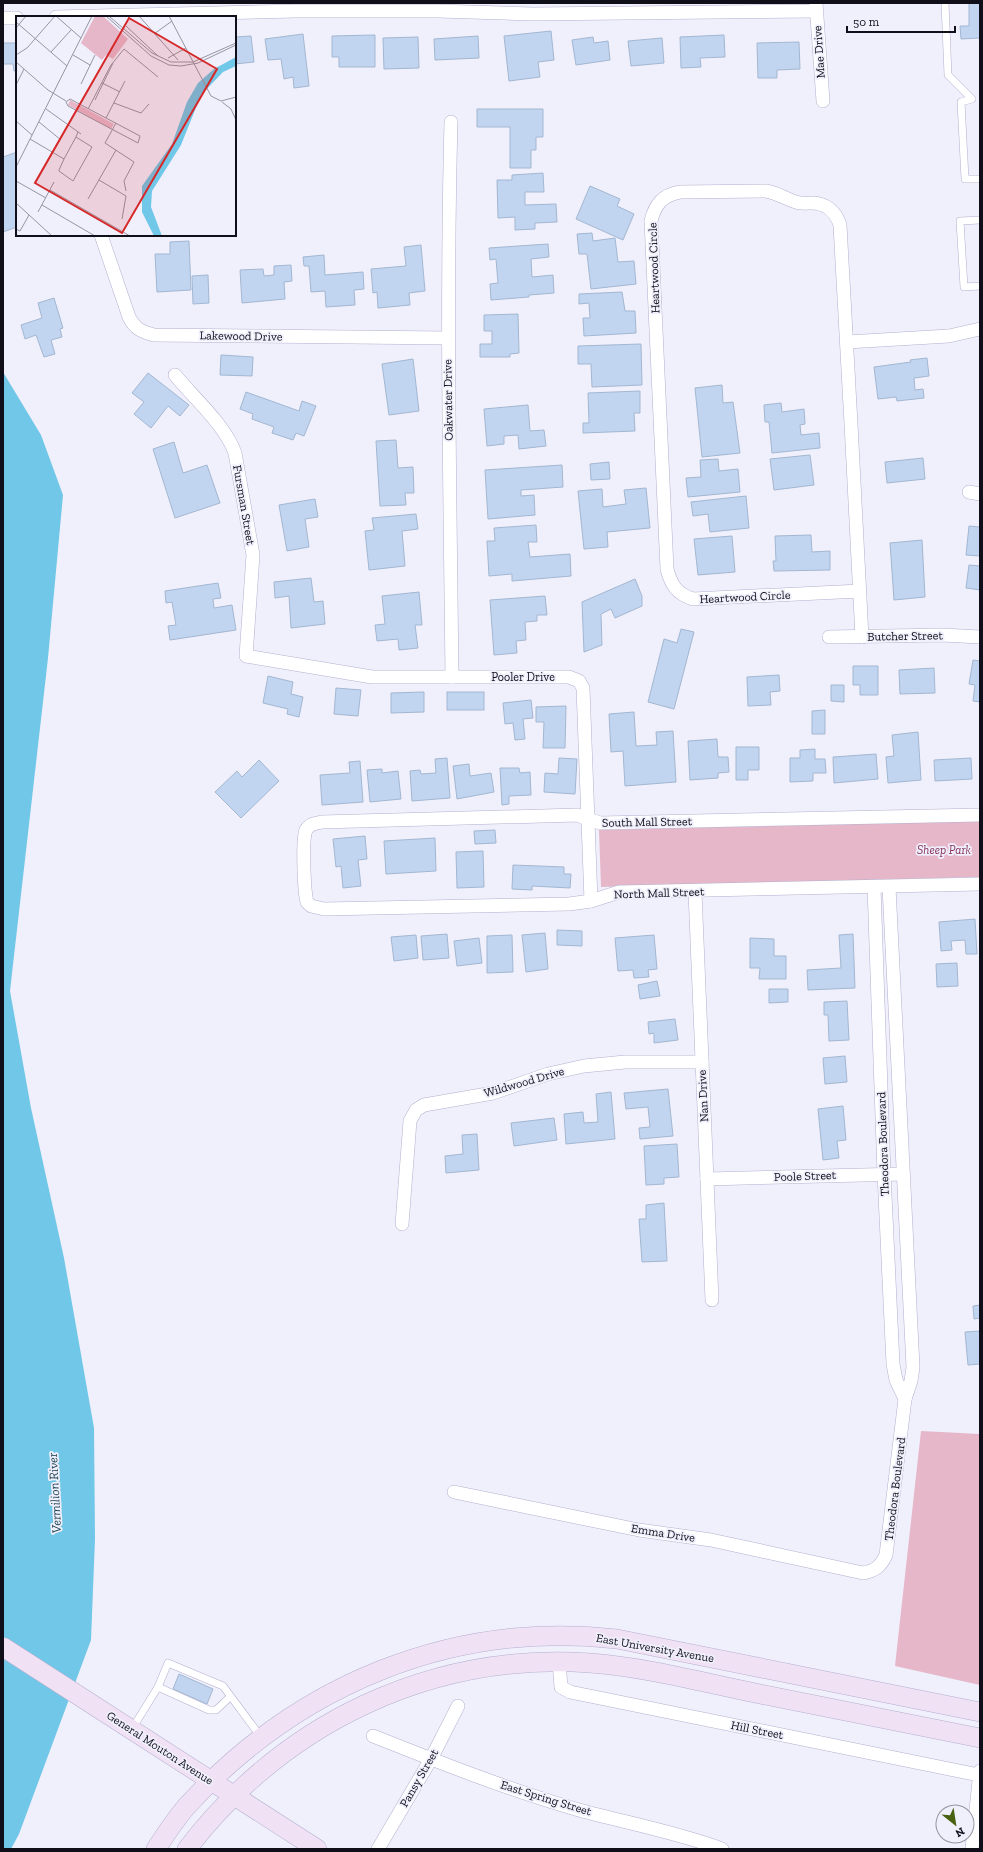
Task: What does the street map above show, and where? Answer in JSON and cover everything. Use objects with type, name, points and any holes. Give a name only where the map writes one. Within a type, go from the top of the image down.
[{"type":"main road","points":[[558,1636],[559,1662]]},
{"type":"main road","name":"East University Avenue","points":[[156,1849],[185,1808],[213,1781],[262,1738],[315,1702],[352,1682],[388,1666],[426,1654],[469,1645],[514,1638],[558,1636],[589,1636],[617,1639],[980,1712]]},
{"type":"main road","name":"General Mouton Avenue","points":[[3,1647],[317,1849]]},
{"type":"main road","name":"East University Avenue","points":[[187,1849],[204,1828],[234,1796],[270,1763],[306,1736],[361,1706],[388,1694],[440,1677],[479,1668],[524,1663],[559,1662],[621,1666],[980,1738]]},
{"type":"street","points":[[62,16],[107,9],[438,11],[534,14],[816,7]]},
{"type":"street","name":"Mae Drive","points":[[816,7],[823,101]]},
{"type":"street","points":[[3,18],[16,18]]},
{"type":"street","name":"Oakwater Drive","points":[[451,122],[448,240],[448,338],[452,677]]},
{"type":"street","name":"Heartwood Circle","points":[[860,591],[693,599],[684,596],[676,590],[670,581],[667,568],[651,221],[653,210],[660,201],[667,196],[680,192],[766,191],[778,193],[798,203],[814,203],[830,209],[838,219],[840,225],[847,342],[860,591],[862,637]]},
{"type":"street","name":"Lakewood Drive","points":[[101,236],[130,317],[136,328],[143,333],[154,335],[448,338]]},
{"type":"street","points":[[847,342],[948,336],[980,328]]},
{"type":"street","name":"Fursman Street","points":[[175,375],[228,438],[235,453],[254,555],[246,656]]},
{"type":"street","name":"Butcher Street","points":[[830,637],[943,635],[980,638]]},
{"type":"street","name":"Pooler Drive","points":[[246,656],[372,677],[569,677],[579,681],[583,688],[586,818],[591,901]]},
{"type":"street","name":"South Mall Street","points":[[305,865],[306,831],[316,823],[569,816],[586,818],[600,823],[980,815]]},
{"type":"street","name":"North Mall Street","points":[[305,865],[307,902],[311,906],[324,909],[569,904],[591,901],[619,892],[695,892],[980,884]]},
{"type":"street","name":"Theodora Boulevard","points":[[874,887],[884,1174],[893,1364],[896,1380],[905,1399]]},
{"type":"street","name":"Theodora Boulevard","points":[[871,1571],[882,1563],[886,1555],[905,1399],[911,1381],[913,1367],[889,887]]},
{"type":"street","name":"Nan Drive","points":[[695,892],[712,1300]]},
{"type":"street","name":"Wildwood Drive","points":[[402,1224],[410,1121],[416,1110],[424,1105],[493,1093],[548,1074],[584,1066],[625,1062],[702,1062]]},
{"type":"street","name":"Poole Street","points":[[707,1179],[903,1174]]},
{"type":"street","name":"Emma Drive","points":[[454,1492],[639,1530],[711,1540],[863,1573],[871,1571]]},
{"type":"street","name":"Hill Street","points":[[559,1662],[561,1688],[570,1692],[980,1773]]},
{"type":"street","name":"Pansy Street","points":[[378,1849],[431,1759],[458,1706]]},
{"type":"street","name":"East Spring Street","points":[[373,1736],[508,1787],[700,1845],[722,1849]]},
{"type":"street","points":[[972,1849],[980,1773]]},
{"type":"lane","points":[[945,3],[948,75],[976,99]]},
{"type":"lane","points":[[976,99],[961,102],[965,179],[980,179]]},
{"type":"lane","points":[[980,220],[960,221],[964,287],[980,286]]},
{"type":"lane","points":[[132,1729],[158,1687],[168,1662],[223,1686],[262,1738]]},
{"type":"lane","points":[[158,1687],[209,1710],[216,1710],[230,1697]]},
{"type":"green space","name":"Sheep Park","points":[[980,821],[980,877],[601,887],[599,830]]},
{"type":"green space","points":[[921,1431],[980,1434],[980,1685],[895,1666]]},
{"type":"water","name":"Vermilion River","points":[[3,372],[41,435],[63,495],[48,658],[10,991],[31,1108],[64,1258],[94,1428],[95,1539],[91,1640],[19,1834],[11,1849],[3,1849]]},
{"type":"building","points":[[969,3],[980,3],[980,38],[961,39],[960,26],[969,26]]},
{"type":"building","points":[[551,31],[554,60],[538,62],[540,77],[509,81],[504,36]]},
{"type":"building","points":[[303,34],[309,86],[294,88],[293,77],[284,79],[281,59],[268,60],[265,39]]},
{"type":"building","points":[[375,35],[375,67],[339,67],[339,57],[332,57],[332,36]]},
{"type":"building","points":[[724,35],[725,57],[700,58],[701,67],[681,68],[680,37]]},
{"type":"building","points":[[251,36],[254,62],[236,64],[236,37]]},
{"type":"building","points":[[478,36],[479,58],[435,60],[434,39]]},
{"type":"building","points":[[418,37],[419,68],[384,69],[383,38]]},
{"type":"building","points":[[593,37],[594,43],[608,41],[610,60],[576,65],[572,40]]},
{"type":"building","points":[[662,38],[664,63],[631,66],[628,41]]},
{"type":"building","points":[[799,42],[800,69],[777,70],[777,78],[758,78],[757,43]]},
{"type":"building","points":[[3,43],[16,43],[16,70],[14,71],[13,64],[3,64]]},
{"type":"building","points":[[477,109],[543,109],[543,137],[536,137],[536,150],[531,150],[531,168],[510,168],[510,127],[477,127]]},
{"type":"building","points":[[16,152],[16,227],[3,232],[3,157]]},
{"type":"building","points":[[543,173],[544,192],[525,192],[525,205],[556,204],[557,222],[535,223],[535,229],[515,230],[515,217],[498,218],[497,180],[512,180],[512,175]]},
{"type":"building","points":[[590,186],[620,199],[617,206],[634,214],[623,240],[576,219]]},
{"type":"building","points":[[592,233],[593,241],[615,238],[618,262],[634,261],[636,284],[591,289],[587,254],[579,254],[577,234]]},
{"type":"building","points":[[189,241],[191,290],[157,292],[155,254],[170,254],[170,242]]},
{"type":"building","points":[[548,244],[549,257],[531,259],[532,277],[553,275],[554,293],[529,295],[529,297],[491,300],[490,284],[498,283],[496,259],[490,260],[489,248]]},
{"type":"building","points":[[421,245],[425,291],[409,293],[410,305],[378,308],[377,292],[373,293],[371,269],[406,266],[404,247]]},
{"type":"building","points":[[324,255],[325,275],[363,272],[364,289],[354,290],[355,305],[326,307],[325,291],[311,292],[309,266],[304,266],[303,257]]},
{"type":"building","points":[[291,265],[292,281],[284,282],[285,299],[242,303],[240,270],[263,269],[264,276],[274,275],[274,266]]},
{"type":"building","points":[[208,275],[209,303],[193,304],[192,276]]},
{"type":"building","points":[[622,292],[625,311],[635,311],[636,333],[584,336],[583,318],[590,318],[589,303],[579,304],[579,294]]},
{"type":"building","points":[[54,298],[63,328],[60,329],[62,337],[51,340],[55,354],[44,357],[36,335],[25,339],[21,325],[42,318],[38,303]]},
{"type":"building","points":[[518,314],[519,353],[510,354],[510,357],[480,357],[480,344],[492,344],[492,331],[484,331],[484,315]]},
{"type":"building","points":[[641,344],[642,385],[592,387],[591,364],[578,364],[578,346]]},
{"type":"building","points":[[221,355],[253,357],[252,376],[220,375]]},
{"type":"building","points":[[927,358],[929,376],[914,378],[915,390],[923,389],[924,398],[897,401],[896,397],[878,399],[874,367],[911,362],[910,360]]},
{"type":"building","points":[[413,359],[419,411],[389,415],[382,364]]},
{"type":"building","points":[[148,373],[189,405],[180,416],[168,406],[151,428],[134,414],[144,402],[132,393]]},
{"type":"building","points":[[722,385],[723,403],[733,402],[740,453],[702,457],[695,388]]},
{"type":"building","points":[[640,391],[640,413],[634,413],[635,431],[583,433],[583,423],[589,423],[588,393]]},
{"type":"building","points":[[246,392],[299,411],[302,401],[316,406],[304,436],[296,433],[293,440],[272,433],[274,427],[252,419],[253,414],[240,409]]},
{"type":"building","points":[[781,403],[782,412],[804,409],[805,424],[800,425],[801,435],[819,433],[820,448],[772,453],[769,422],[765,422],[764,405]]},
{"type":"building","points":[[528,405],[530,431],[544,430],[546,446],[519,449],[518,435],[504,436],[504,444],[487,446],[484,409]]},
{"type":"building","points":[[396,440],[398,468],[413,467],[414,493],[405,493],[406,505],[380,506],[376,441]]},
{"type":"building","points":[[174,442],[183,473],[207,465],[220,503],[175,518],[153,449]]},
{"type":"building","points":[[810,455],[814,485],[774,490],[770,459]]},
{"type":"building","points":[[923,458],[925,479],[887,483],[885,462]]},
{"type":"building","points":[[718,459],[719,471],[738,469],[740,492],[688,497],[686,478],[701,477],[700,460]]},
{"type":"building","points":[[609,462],[610,479],[591,480],[590,464]]},
{"type":"building","points":[[562,465],[563,487],[521,490],[521,496],[534,495],[535,515],[488,519],[485,470]]},
{"type":"building","points":[[646,488],[650,528],[607,532],[608,547],[584,549],[578,491],[602,489],[603,507],[626,504],[624,490]]},
{"type":"building","points":[[746,496],[749,528],[710,532],[708,514],[693,516],[691,502]]},
{"type":"building","points":[[315,499],[318,517],[305,519],[309,547],[287,551],[279,505]]},
{"type":"building","points":[[416,514],[418,529],[402,531],[405,566],[369,570],[365,531],[374,530],[372,518]]},
{"type":"building","points":[[536,525],[537,542],[528,542],[530,557],[570,554],[571,576],[512,581],[512,574],[489,576],[487,541],[495,541],[494,528]]},
{"type":"building","points":[[969,526],[980,527],[980,556],[966,555]]},
{"type":"building","points":[[811,535],[812,552],[830,551],[830,570],[774,571],[773,561],[776,561],[775,536]]},
{"type":"building","points":[[732,536],[735,572],[698,575],[694,539]]},
{"type":"building","points":[[922,540],[925,597],[894,600],[890,543]]},
{"type":"building","points":[[969,565],[980,566],[980,590],[966,588]]},
{"type":"building","points":[[311,578],[314,602],[323,601],[325,624],[291,628],[289,596],[275,598],[274,582]]},
{"type":"building","points":[[635,579],[642,596],[642,606],[615,618],[611,609],[601,614],[602,645],[584,652],[582,602]]},
{"type":"building","points":[[218,583],[221,598],[213,599],[214,608],[232,605],[236,630],[170,640],[168,626],[176,625],[172,602],[166,603],[165,591]]},
{"type":"building","points":[[419,592],[422,625],[415,625],[418,648],[399,650],[398,639],[377,641],[375,625],[385,624],[382,596]]},
{"type":"building","points":[[545,596],[547,615],[537,615],[537,621],[525,622],[526,640],[516,641],[517,653],[494,655],[490,600]]},
{"type":"building","points":[[681,629],[694,632],[674,709],[648,702],[664,639],[677,643]]},
{"type":"building","points":[[973,660],[980,661],[980,702],[973,701],[975,685],[969,684]]},
{"type":"building","points":[[853,666],[878,666],[878,695],[860,695],[860,685],[853,685]]},
{"type":"building","points":[[934,668],[935,693],[900,694],[899,670]]},
{"type":"building","points":[[779,675],[780,691],[770,692],[771,705],[748,706],[747,677]]},
{"type":"building","points":[[268,676],[293,682],[291,694],[303,697],[299,717],[287,714],[288,709],[263,703]]},
{"type":"building","points":[[831,685],[844,685],[844,702],[831,701]]},
{"type":"building","points":[[336,688],[361,690],[358,716],[334,714]]},
{"type":"building","points":[[424,692],[424,712],[391,713],[391,693]]},
{"type":"building","points":[[447,692],[484,692],[484,710],[447,710]]},
{"type":"building","points":[[531,700],[533,718],[523,719],[525,739],[515,740],[513,723],[505,724],[503,703]]},
{"type":"building","points":[[566,706],[565,748],[543,748],[544,722],[536,722],[536,707]]},
{"type":"building","points":[[825,710],[825,734],[812,734],[812,711]]},
{"type":"building","points":[[634,712],[636,746],[657,745],[656,732],[673,731],[676,782],[625,786],[623,751],[611,752],[609,714]]},
{"type":"building","points":[[918,732],[921,780],[888,783],[886,757],[894,756],[892,735]]},
{"type":"building","points":[[717,739],[718,757],[728,757],[729,772],[718,773],[718,778],[690,780],[688,741]]},
{"type":"building","points":[[736,747],[759,747],[759,770],[748,770],[748,780],[736,780]]},
{"type":"building","points":[[815,749],[815,759],[825,759],[826,773],[813,773],[813,781],[790,782],[790,758],[800,758],[800,750]]},
{"type":"building","points":[[876,754],[878,779],[834,783],[833,757]]},
{"type":"building","points":[[447,758],[450,798],[412,801],[410,771],[420,770],[421,774],[436,773],[435,759]]},
{"type":"building","points":[[559,758],[577,759],[575,794],[544,792],[545,773],[558,774]]},
{"type":"building","points":[[971,758],[972,779],[935,781],[934,760]]},
{"type":"building","points":[[259,760],[279,781],[241,818],[215,792],[237,771],[242,777]]},
{"type":"building","points":[[360,761],[363,802],[322,805],[320,775],[350,773],[349,762]]},
{"type":"building","points":[[469,764],[470,776],[491,773],[494,792],[457,799],[453,766]]},
{"type":"building","points":[[500,768],[519,768],[520,773],[530,772],[531,795],[509,796],[509,804],[502,805]]},
{"type":"building","points":[[382,769],[382,773],[398,771],[401,799],[370,802],[367,770]]},
{"type":"building","points":[[495,830],[496,843],[475,844],[474,831]]},
{"type":"building","points":[[365,836],[367,859],[358,860],[361,886],[343,888],[341,866],[336,867],[333,839]]},
{"type":"building","points":[[435,838],[436,871],[386,874],[384,841]]},
{"type":"building","points":[[483,851],[484,887],[457,888],[456,852]]},
{"type":"building","points":[[513,865],[564,867],[564,874],[571,874],[570,888],[532,886],[532,890],[512,889]]},
{"type":"building","points":[[975,919],[977,954],[966,954],[965,940],[951,941],[952,950],[941,951],[939,922]]},
{"type":"building","points":[[557,930],[582,931],[582,946],[557,945]]},
{"type":"building","points":[[545,933],[548,969],[526,972],[522,935]]},
{"type":"building","points":[[447,934],[449,958],[423,960],[421,936]]},
{"type":"building","points":[[853,934],[855,988],[808,990],[807,970],[841,968],[839,935]]},
{"type":"building","points":[[416,935],[418,958],[394,961],[391,937]]},
{"type":"building","points":[[512,935],[513,972],[487,973],[487,936]]},
{"type":"building","points":[[654,935],[657,969],[648,970],[649,977],[634,978],[633,970],[618,971],[615,938]]},
{"type":"building","points":[[479,938],[482,963],[457,966],[454,941]]},
{"type":"building","points":[[750,938],[774,939],[774,956],[786,956],[786,979],[759,979],[760,968],[750,968]]},
{"type":"building","points":[[957,963],[958,986],[937,987],[936,964]]},
{"type":"building","points":[[657,981],[660,996],[640,999],[638,985]]},
{"type":"building","points":[[769,989],[788,989],[788,1002],[769,1003]]},
{"type":"building","points":[[847,1001],[849,1040],[829,1041],[828,1015],[824,1015],[824,1002]]},
{"type":"building","points":[[675,1019],[678,1040],[654,1043],[654,1033],[649,1034],[648,1022]]},
{"type":"building","points":[[845,1056],[847,1082],[825,1084],[823,1058]]},
{"type":"building","points":[[668,1089],[673,1136],[640,1139],[639,1128],[650,1127],[648,1107],[626,1109],[624,1093]]},
{"type":"building","points":[[611,1092],[615,1139],[566,1144],[564,1114],[583,1112],[584,1123],[598,1122],[596,1094]]},
{"type":"building","points":[[843,1106],[846,1140],[837,1141],[839,1158],[823,1160],[818,1109]]},
{"type":"building","points":[[554,1118],[557,1140],[514,1146],[511,1123]]},
{"type":"building","points":[[477,1134],[479,1170],[446,1173],[445,1156],[463,1154],[462,1135]]},
{"type":"building","points":[[677,1144],[679,1177],[664,1178],[664,1184],[646,1185],[644,1146]]},
{"type":"building","points":[[664,1203],[667,1261],[642,1262],[639,1219],[646,1219],[646,1205]]},
{"type":"building","points":[[980,1305],[980,1318],[974,1319],[973,1306]]},
{"type":"building","points":[[980,1331],[980,1364],[968,1365],[965,1332]]},
{"type":"building","points":[[179,1674],[213,1689],[207,1704],[173,1689]]}]
